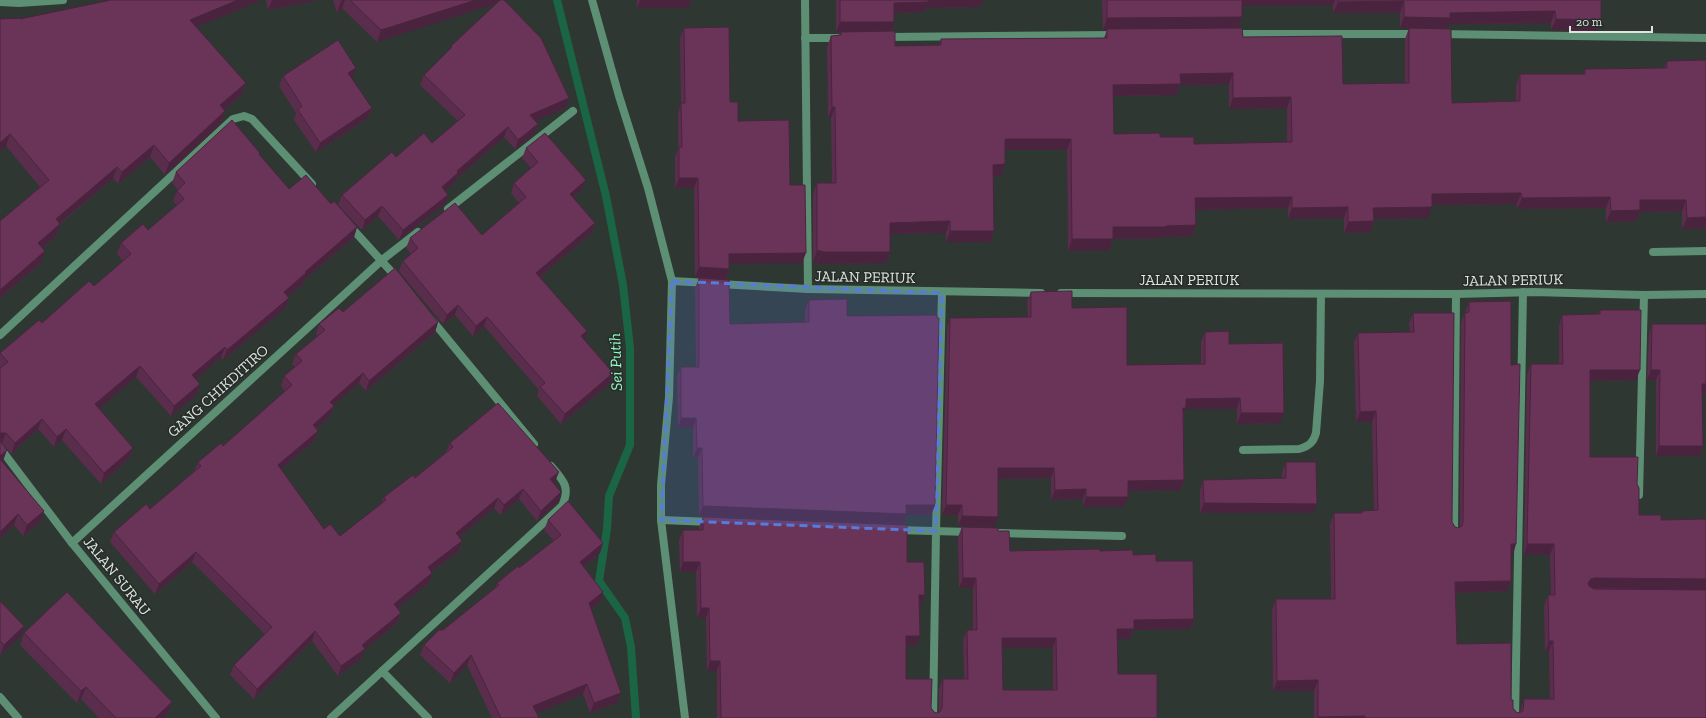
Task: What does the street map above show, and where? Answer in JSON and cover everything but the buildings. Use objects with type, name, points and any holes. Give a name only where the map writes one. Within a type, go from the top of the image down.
[{"type":"street","points":[[0,2],[19,3],[63,0]]},
{"type":"street","points":[[592,0],[619,96],[648,188],[672,281],[669,397],[661,485],[661,520],[685,718]]},
{"type":"street","points":[[805,0],[808,289]]},
{"type":"street","points":[[1220,34],[1340,33],[1706,38]]},
{"type":"street","points":[[877,37],[1124,35]]},
{"type":"street","points":[[805,38],[845,38]]},
{"type":"street","points":[[444,212],[573,111]]},
{"type":"street","points":[[0,335],[233,119],[244,116],[252,119],[319,192]]},
{"type":"street","points":[[340,215],[404,286]]},
{"type":"street","name":"GANG CHIKDITIRO","points":[[72,543],[382,260],[425,227]]},
{"type":"street","points":[[1653,252],[1706,251]]},
{"type":"street","name":"JALAN PERIUK","points":[[672,281],[808,289],[942,292],[1321,294],[1456,294],[1523,292],[1644,295],[1706,294]]},
{"type":"street","points":[[933,718],[942,292]]},
{"type":"street","points":[[1515,718],[1523,292]]},
{"type":"street","points":[[1243,450],[1299,449],[1307,447],[1314,441],[1320,381],[1321,294]]},
{"type":"street","points":[[1454,533],[1456,294]]},
{"type":"street","points":[[1639,495],[1644,295]]},
{"type":"street","points":[[424,310],[538,450]]},
{"type":"street","name":"JALAN SURAU","points":[[0,448],[72,543],[216,718]]},
{"type":"street","points":[[331,718],[562,506],[565,498],[566,487],[563,480],[548,462]]},
{"type":"street","points":[[661,520],[716,522]]},
{"type":"street","points":[[889,530],[1122,536]]},
{"type":"street","points":[[382,671],[428,718]]},
{"type":"street","points":[[0,697],[18,718]]},
{"type":"highlighted area","points":[[672,281],[942,293],[936,531],[661,520]]},
{"type":"waterway","name":"Sei Putih","points":[[557,0],[606,196],[623,285],[630,348],[630,445],[609,496],[607,529],[599,581],[625,618],[631,647],[636,718]]}]
